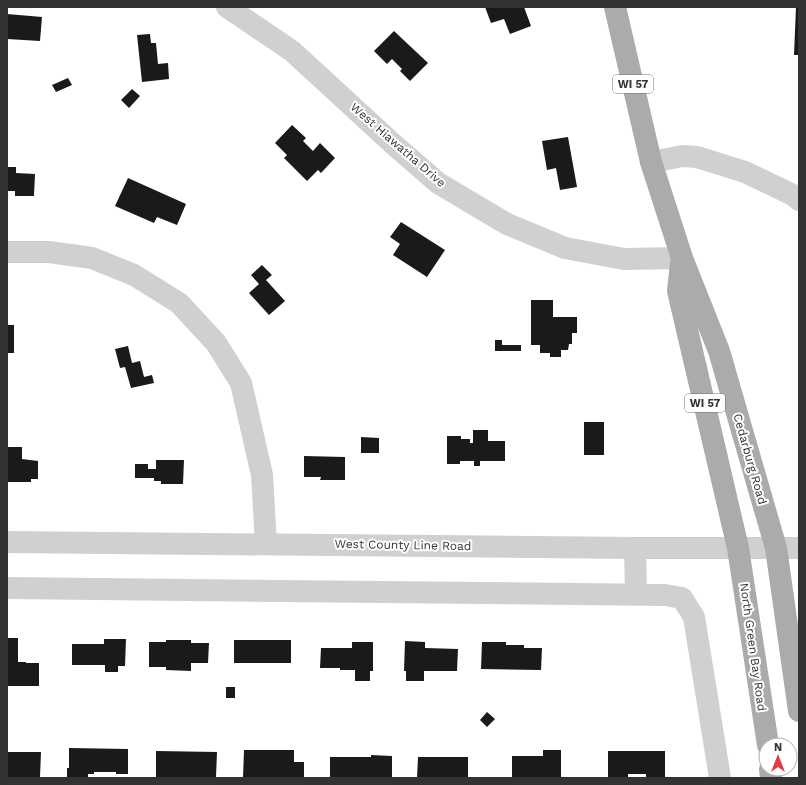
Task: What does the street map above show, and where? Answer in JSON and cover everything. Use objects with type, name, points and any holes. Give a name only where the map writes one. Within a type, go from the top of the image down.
[{"type":"main road","name":"Cedarburg Road","points":[[615,7],[651,162],[682,258],[719,351],[776,548]]},
{"type":"main road","name":"Cedarburg Road","points":[[682,258],[678,291],[738,548]]},
{"type":"main road","name":"North Green Bay Road","points":[[738,548],[767,737]]},
{"type":"main road","name":"WI 57","points":[[776,548],[799,711]]},
{"type":"street","name":"West Hiawatha Drive","points":[[227,7],[292,51],[438,183],[507,224],[565,248],[575,250],[624,259],[682,258]]},
{"type":"street","points":[[651,162],[682,156],[697,157],[745,172],[793,195],[799,200]]},
{"type":"street","points":[[7,252],[49,252],[92,258],[134,275],[179,303],[216,343],[241,383],[262,475],[266,544]]},
{"type":"street","name":"West County Line Road","points":[[7,542],[635,548],[799,548]]},
{"type":"street","points":[[635,548],[636,594]]},
{"type":"street","points":[[7,588],[636,594],[665,595],[682,598],[694,617],[720,778]]},
{"type":"building","points":[[485,7],[524,7],[531,26],[510,34],[504,19],[491,23]]},
{"type":"building","points":[[796,7],[799,7],[799,55],[794,55]]},
{"type":"building","points":[[7,14],[42,17],[40,41],[7,39]]},
{"type":"building","points":[[394,31],[428,63],[410,81],[400,71],[402,69],[392,59],[387,64],[374,51]]},
{"type":"building","points":[[150,34],[151,43],[156,43],[158,64],[168,63],[169,79],[142,82],[137,35]]},
{"type":"building","points":[[68,78],[72,85],[56,92],[52,85]]},
{"type":"building","points":[[132,89],[140,96],[129,108],[121,100]]},
{"type":"building","points":[[292,125],[306,138],[303,141],[313,151],[320,143],[335,158],[321,173],[318,170],[307,181],[284,158],[287,155],[275,143]]},
{"type":"building","points":[[568,137],[577,187],[560,190],[556,168],[547,170],[542,141]]},
{"type":"building","points":[[7,167],[16,167],[16,173],[35,174],[34,196],[15,196],[15,191],[7,191]]},
{"type":"building","points":[[128,178],[186,204],[177,225],[157,217],[154,223],[115,206]]},
{"type":"building","points":[[401,222],[445,250],[427,277],[393,255],[400,244],[390,237]]},
{"type":"building","points":[[262,265],[272,275],[266,280],[285,301],[269,315],[249,293],[259,284],[251,275]]},
{"type":"building","points":[[531,300],[553,300],[553,317],[577,317],[577,333],[572,333],[572,344],[569,344],[568,350],[561,350],[561,357],[550,357],[550,353],[540,353],[540,345],[531,345]]},
{"type":"building","points":[[7,325],[14,325],[14,353],[7,353]]},
{"type":"building","points":[[495,340],[502,340],[502,345],[521,345],[521,351],[495,351]]},
{"type":"building","points":[[128,346],[132,363],[140,361],[144,377],[152,375],[154,383],[131,388],[125,367],[120,368],[115,349]]},
{"type":"building","points":[[584,422],[604,422],[604,455],[584,455]]},
{"type":"building","points":[[473,430],[488,430],[488,441],[505,441],[505,461],[480,461],[480,466],[474,466],[474,461],[460,461],[460,464],[447,464],[447,436],[461,436],[461,439],[470,439],[470,443],[473,443]]},
{"type":"building","points":[[361,437],[379,438],[379,453],[361,453]]},
{"type":"building","points":[[7,447],[22,447],[22,459],[38,461],[38,479],[31,479],[31,482],[7,482]]},
{"type":"building","points":[[304,456],[345,457],[345,480],[320,480],[321,477],[304,477]]},
{"type":"building","points":[[156,460],[184,460],[183,484],[161,484],[161,481],[154,481],[154,478],[135,478],[135,464],[148,464],[148,469],[156,469]]},
{"type":"building","points":[[7,638],[18,638],[18,662],[39,663],[39,686],[7,686]]},
{"type":"building","points":[[104,639],[126,639],[125,666],[118,666],[118,672],[105,672],[105,665],[72,665],[72,644],[104,644]]},
{"type":"building","points":[[166,640],[191,640],[191,643],[209,643],[208,663],[191,663],[191,671],[166,670],[166,667],[149,667],[149,642],[166,642]]},
{"type":"building","points":[[234,640],[291,640],[291,663],[234,663]]},
{"type":"building","points":[[405,641],[425,642],[425,648],[458,649],[457,671],[424,671],[424,681],[406,681],[406,671],[404,671]]},
{"type":"building","points":[[352,642],[373,642],[373,671],[370,671],[370,681],[355,681],[355,670],[320,668],[321,648],[352,648]]},
{"type":"building","points":[[482,642],[506,642],[506,645],[524,645],[524,648],[542,648],[541,670],[481,669]]},
{"type":"building","points":[[226,687],[235,687],[235,698],[226,698]]},
{"type":"building","points":[[487,712],[495,719],[487,727],[480,720]]},
{"type":"building","points":[[69,748],[128,749],[128,774],[116,774],[116,772],[94,772],[94,774],[88,774],[88,778],[67,778],[67,768],[69,768]]},
{"type":"building","points":[[244,750],[294,750],[294,762],[304,762],[304,778],[243,778]]},
{"type":"building","points":[[543,750],[561,750],[561,777],[512,777],[512,756],[543,756]]},
{"type":"building","points":[[156,751],[217,752],[216,777],[156,778]]},
{"type":"building","points":[[608,751],[665,751],[665,778],[646,778],[646,774],[628,774],[628,778],[608,778]]},
{"type":"building","points":[[7,752],[41,752],[40,777],[7,778]]},
{"type":"building","points":[[371,755],[392,756],[392,778],[330,778],[330,757],[371,757]]},
{"type":"building","points":[[418,757],[468,757],[468,778],[417,778]]}]
